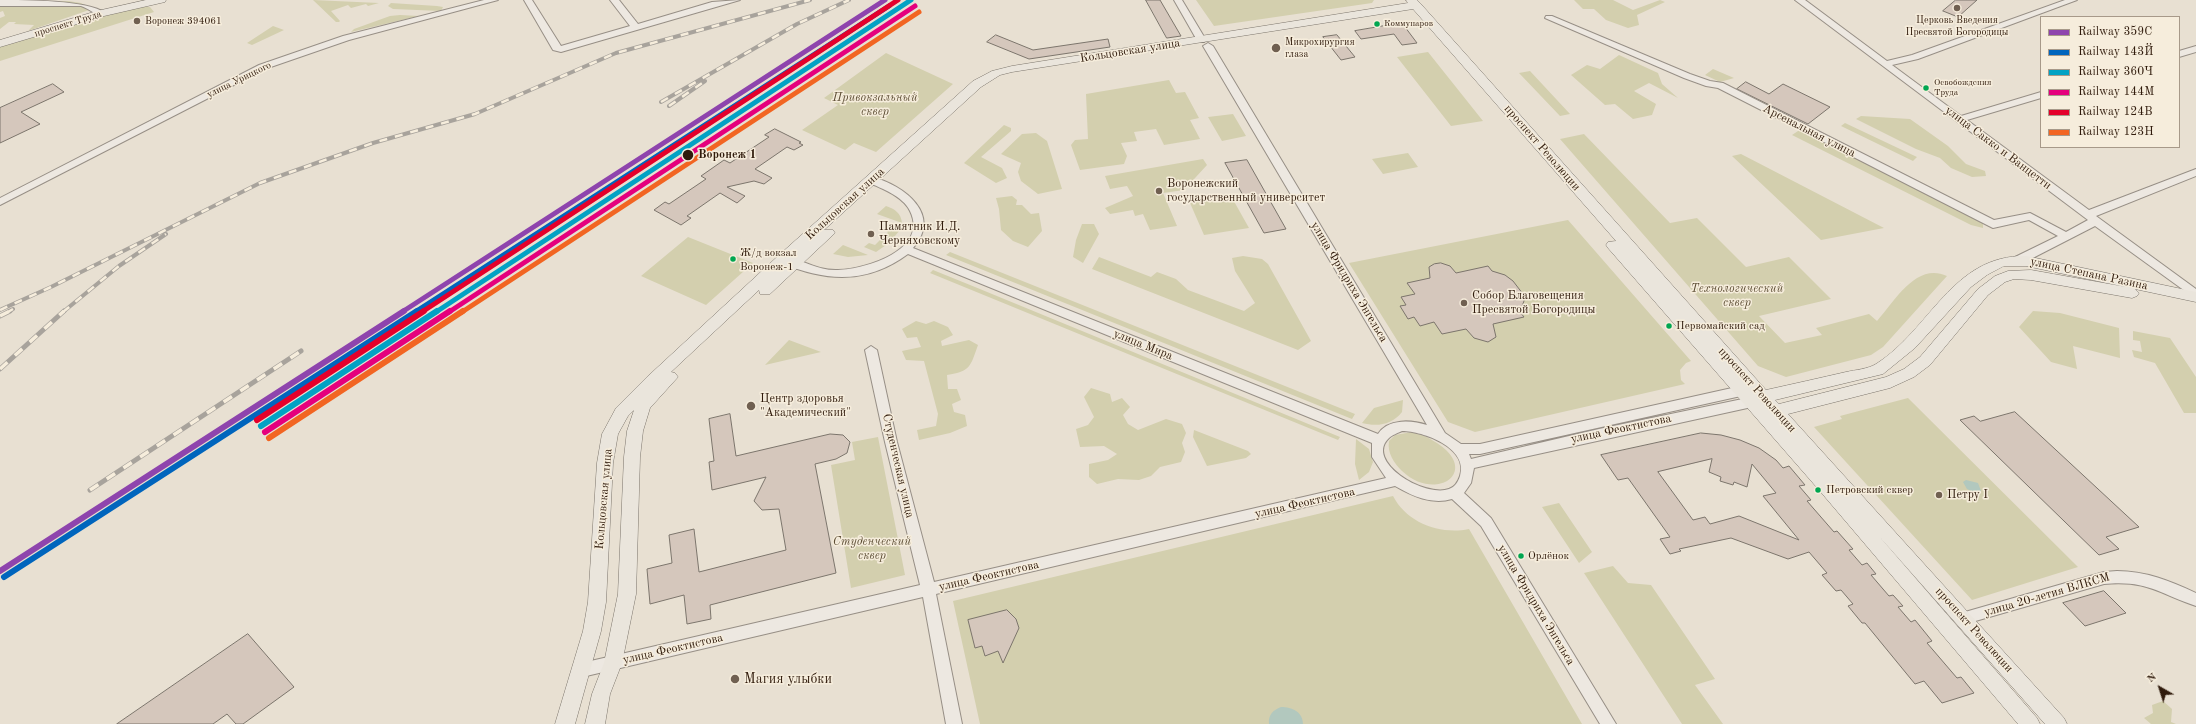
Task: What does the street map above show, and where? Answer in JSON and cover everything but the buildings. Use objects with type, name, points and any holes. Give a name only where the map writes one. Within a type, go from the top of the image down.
[{"type":"main road","name":"проспект Труда","points":[[0,44],[101,14],[161,0]]},
{"type":"main road","name":"Кольцовская улица","points":[[565,724],[582,670],[592,631],[596,602],[605,463],[610,434],[625,408],[652,380],[877,182],[987,88],[1000,79],[1016,75],[1410,6]]},
{"type":"main road","name":"проспект Революции","points":[[1410,6],[1539,157],[1752,397]]},
{"type":"main road","name":"проспект Революции","points":[[1410,6],[1752,397],[2030,724]]},
{"type":"main road","name":"Кольцовская улица","points":[[595,724],[602,694],[613,663],[627,594],[632,457],[635,430],[643,405],[789,261]]},
{"type":"main road","name":"улица Степана Разина","points":[[1752,397],[1878,370],[1891,363],[1908,348],[1965,284],[1983,270],[2000,262],[2026,261],[2196,296]]},
{"type":"main road","name":"улица Степана Разина","points":[[1776,411],[1890,382],[1909,373],[1925,361],[1983,292],[2000,279],[2013,274],[2031,274],[2196,305]]},
{"type":"main road","points":[[1752,397],[1776,411]]},
{"type":"main road","name":"проспект Революции","points":[[1776,411],[1965,618],[2057,724]]},
{"type":"main road","points":[[1918,592],[1920,585],[1925,583],[1936,586]]},
{"type":"street","name":"улица Урицкого","points":[[0,202],[262,67],[346,38],[494,0]]},
{"type":"street","points":[[528,0],[556,48],[564,48],[636,27],[710,2],[736,0]]},
{"type":"street","points":[[614,0],[636,27]]},
{"type":"street","name":"улица Фридриха Энгельса","points":[[1178,0],[1440,436]]},
{"type":"street","name":"улица Сакко и Ванцетти","points":[[1799,0],[2196,296]]},
{"type":"street","points":[[1884,64],[1915,57],[2073,0]]},
{"type":"street","points":[[0,3],[81,2],[92,6],[101,14]]},
{"type":"street","name":"Арсенальная улица","points":[[1548,18],[1687,76],[1709,84],[1720,85],[1993,224],[2030,216],[2066,236]]},
{"type":"street","points":[[2180,54],[2196,49]]},
{"type":"street","points":[[1960,119],[2040,95]]},
{"type":"street","points":[[2017,261],[2066,236],[2092,218],[2196,172]]},
{"type":"street","points":[[789,261],[837,274],[854,273],[883,266],[906,250],[920,229],[920,217],[915,206],[908,198],[877,182]]},
{"type":"street","name":"улица Мира","points":[[906,250],[1379,440]]},
{"type":"street","name":"Студенческая улица","points":[[871,350],[927,590],[954,724]]},
{"type":"street","name":"улица Феоктистова","points":[[1458,449],[1480,449],[1752,397]]},
{"type":"street","name":"улица Феоктистова","points":[[1467,465],[1486,459],[1599,434],[1752,397]]},
{"type":"street","name":"улица Фридриха Энгельса","points":[[1379,440],[1390,430],[1407,425],[1420,427],[1440,436],[1458,449],[1467,465]]},
{"type":"street","points":[[1379,440],[1377,447],[1381,464],[1395,481],[1410,490],[1425,494],[1446,495],[1455,493],[1465,480],[1468,473],[1467,465]]},
{"type":"street","name":"улица Феоктистова","points":[[582,670],[1395,481]]},
{"type":"street","name":"улица Фридриха Энгельса","points":[[1455,493],[1486,522],[1608,724]]},
{"type":"street","name":"улица 20-летия ВЛКСМ","points":[[1965,618],[2104,578],[2120,576],[2137,576],[2157,582],[2196,600]]},
{"type":"green space","points":[[313,0],[379,3],[368,6],[366,4],[351,8],[348,5],[331,11],[340,21],[336,22]]},
{"type":"green space","points":[[1196,0],[1374,0],[1372,3],[1214,26]]},
{"type":"green space","points":[[1574,0],[1613,0],[1633,10],[1660,0],[1665,2],[1637,15],[1639,25],[1628,28],[1606,20],[1594,9],[1583,9]]},
{"type":"green space","points":[[68,1],[81,3],[92,9],[28,31],[34,25],[14,24],[16,22],[9,22],[0,29],[0,18],[5,16],[3,11],[0,12],[0,3]]},
{"type":"green space","points":[[391,3],[443,7],[441,11],[393,9],[388,6]]},
{"type":"green space","points":[[143,6],[150,7],[154,12],[0,61],[0,47]]},
{"type":"green space","points":[[390,16],[419,16],[351,32],[354,29]]},
{"type":"green space","points":[[273,26],[284,30],[252,45],[247,43]]},
{"type":"green space","points":[[1428,52],[1483,121],[1451,126],[1397,57]]},
{"type":"green space","name":"Привокзальный сквер","points":[[886,53],[953,84],[876,152],[854,143],[845,150],[802,130],[838,105],[824,98]]},
{"type":"green space","points":[[1619,55],[1658,73],[1662,84],[1678,98],[1649,83],[1634,91],[1656,104],[1652,115],[1633,119],[1615,104],[1605,105],[1571,75],[1587,65],[1600,69]]},
{"type":"green space","points":[[1713,69],[1734,78],[1720,82],[1705,75]]},
{"type":"green space","points":[[1530,71],[1570,114],[1560,116],[1519,73]]},
{"type":"green space","points":[[1169,80],[1176,93],[1185,92],[1199,118],[1190,120],[1200,139],[1164,145],[1156,129],[1134,132],[1137,141],[1121,143],[1127,156],[1124,164],[1080,170],[1071,145],[1075,140],[1088,139],[1086,94]]},
{"type":"green space","points":[[1233,114],[1246,136],[1222,141],[1208,117]]},
{"type":"green space","points":[[1861,116],[1910,119],[1948,146],[1966,164],[1985,171],[1986,176],[1972,177],[1951,168],[1940,158],[1916,149],[1856,119]]},
{"type":"green space","points":[[1845,123],[1917,157],[1913,161],[1841,126]]},
{"type":"green space","points":[[1004,125],[1011,128],[1011,131],[981,157],[1002,168],[1007,178],[996,183],[964,163]]},
{"type":"green space","points":[[1801,129],[1983,223],[1983,228],[1971,225],[1792,135]]},
{"type":"green space","points":[[1036,133],[1047,141],[1062,189],[1038,194],[1021,181],[1018,172],[1021,163],[1001,154],[1022,134]]},
{"type":"green space","name":"Технологический сквер","points":[[1584,134],[1670,223],[1697,218],[1746,267],[1789,257],[1831,299],[1759,316],[1785,343],[1822,335],[1816,328],[1869,314],[1877,321],[1899,294],[1916,279],[1926,274],[1936,273],[1947,276],[1883,347],[1871,355],[1786,377],[1758,366],[1560,139]]},
{"type":"green space","points":[[1408,153],[1418,167],[1383,174],[1372,159]]},
{"type":"green space","points":[[1741,154],[1884,228],[1821,240],[1732,156]]},
{"type":"green space","points":[[1203,159],[1207,165],[1184,190],[1163,193],[1177,226],[1150,230],[1143,214],[1135,216],[1133,210],[1110,214],[1105,208],[1133,196],[1127,186],[1110,189],[1105,176]]},
{"type":"green space","points":[[1012,196],[1017,200],[1016,205],[1022,205],[1031,214],[1039,213],[1042,231],[1028,247],[1013,241],[1001,230],[999,209],[996,198]]},
{"type":"green space","points":[[1231,196],[1249,228],[1204,235],[1190,203]]},
{"type":"green space","points":[[886,206],[897,212],[902,223],[877,214]]},
{"type":"green space","name":"Первомайский сад","points":[[1568,220],[1691,361],[1686,363],[1680,370],[1681,380],[1685,384],[1475,432],[1448,422],[1349,263]]},
{"type":"green space","points":[[1082,224],[1094,224],[1099,234],[1083,263],[1073,257],[1076,240]]},
{"type":"green space","points":[[887,225],[900,230],[889,243],[876,252],[864,247],[869,243],[875,245],[888,232],[883,229]]},
{"type":"green space","points":[[688,237],[753,263],[706,305],[641,276]]},
{"type":"green space","points":[[843,245],[868,255],[848,257],[833,254]]},
{"type":"green space","points":[[950,252],[1355,414],[1352,419],[946,255]]},
{"type":"green space","points":[[1243,256],[1262,259],[1268,264],[1311,341],[1298,350],[1092,269],[1099,257],[1151,277],[1157,272],[1176,279],[1188,290],[1244,311],[1255,303],[1235,271],[1232,258]]},
{"type":"green space","points":[[933,270],[1340,437],[1338,440],[930,273]]},
{"type":"green space","points":[[2033,311],[2060,313],[2119,328],[2120,358],[2073,346],[2077,369],[2051,362],[2019,327]]},
{"type":"green space","points":[[916,321],[926,324],[934,321],[948,327],[953,335],[941,341],[942,346],[969,340],[978,345],[971,363],[965,370],[947,375],[948,389],[957,389],[961,400],[952,404],[954,412],[965,415],[967,426],[950,433],[919,440],[917,430],[936,426],[938,414],[924,361],[906,360],[902,351],[921,347],[917,337],[907,338],[902,329]]},
{"type":"green space","points":[[2133,331],[2170,338],[2196,377],[2196,413],[2184,413],[2155,363],[2134,357],[2132,350],[2142,352],[2140,341],[2133,340]]},
{"type":"green space","points":[[789,340],[821,352],[765,365]]},
{"type":"green space","points":[[1091,388],[1110,394],[1112,402],[1122,398],[1130,407],[1123,415],[1128,424],[1138,430],[1166,419],[1182,424],[1186,433],[1182,443],[1185,452],[1181,462],[1160,467],[1151,476],[1139,480],[1118,479],[1097,484],[1089,477],[1089,464],[1108,460],[1117,454],[1104,446],[1080,447],[1076,429],[1088,425],[1094,417],[1084,397]]},
{"type":"green space","name":"Петровский сквер","points":[[1908,398],[2078,567],[1972,600],[1814,427],[1842,419],[1840,416]]},
{"type":"green space","points":[[1403,400],[1402,412],[1394,420],[1379,425],[1362,423],[1374,408]]},
{"type":"green space","points":[[1194,430],[1248,451],[1251,454],[1246,458],[1207,466],[1193,437]]},
{"type":"green space","points":[[1412,432],[1431,439],[1450,454],[1455,464],[1454,473],[1449,480],[1440,484],[1428,484],[1415,480],[1396,465],[1390,454],[1389,441],[1395,435]]},
{"type":"green space","name":"Студенческий сквер","points":[[878,437],[905,575],[851,588],[831,465],[855,460],[852,442]]},
{"type":"green space","points":[[1356,439],[1369,449],[1373,462],[1369,472],[1359,480],[1355,464]]},
{"type":"green space","name":"Орлёнок","points":[[1393,496],[1407,513],[1425,525],[1447,530],[1469,529],[1582,724],[980,724],[953,601]]},
{"type":"green space","points":[[1559,503],[1592,552],[1579,563],[1542,507]]},
{"type":"green space","points":[[1613,566],[1628,583],[1651,585],[1715,679],[1695,685],[1723,724],[1682,724],[1584,573]]},
{"type":"green space","points":[[2163,701],[2172,709],[2171,722],[2176,724],[2151,724],[2144,718],[2153,713],[2152,705]]},
{"type":"shaded area","points":[[1966,480],[1978,483],[1981,491],[1976,493],[1967,489],[1963,482]]},
{"type":"shaded area","points":[[1281,707],[1293,709],[1299,713],[1303,720],[1303,724],[1269,724],[1269,718],[1272,713]]},
{"type":"railway","points":[[0,310],[51,287],[260,183],[373,143],[475,114],[616,53],[810,0]]},
{"type":"railway","points":[[661,102],[797,24],[849,0]]},
{"type":"railway","points":[[669,106],[705,81]]},
{"type":"railway","points":[[63,312],[119,266],[166,234]]},
{"type":"railway","points":[[8,312],[13,309]]},
{"type":"railway","points":[[0,369],[64,311]]},
{"type":"railway","points":[[0,316],[8,312]]},
{"type":"railway","points":[[90,490],[301,351]]},
{"type":"rail line","name":"359С","points":[[0,571],[885,0]]},
{"type":"rail line","name":"124В","points":[[257,420],[898,0]]},
{"type":"rail line","name":"360Ч","points":[[261,426],[911,0]]},
{"type":"rail line","name":"143Й","points":[[4,577],[889,6]]},
{"type":"rail line","name":"144М","points":[[265,432],[915,6]]},
{"type":"rail line","name":"123Н","points":[[269,438],[919,12]]},
{"type":"place","name":"Церковь Введения Пресвятой Богородицы","points":[[1957,8]]},
{"type":"place","name":"Воронеж 394061","points":[[137,21]]},
{"type":"place","name":"Коммунаров","points":[[1377,24]]},
{"type":"place","name":"Микрохирургия глаза","points":[[1276,48]]},
{"type":"place","name":"Освобождения Труда","points":[[1926,88]]},
{"type":"place","name":"Воронеж 1","points":[[688,155]]},
{"type":"place","name":"Воронежский государственный университет","points":[[1159,191]]},
{"type":"place","name":"Памятник И.Д. Черняховскому","points":[[871,234]]},
{"type":"place","name":"Ж/д вокзал Воронеж-1","points":[[733,259]]},
{"type":"place","name":"Собор Благовещения Пресвятой Богородицы","points":[[1464,303]]},
{"type":"place","name":"Первомайский сад","points":[[1669,326]]},
{"type":"place","name":"Центр здоровья \"Академический\"","points":[[751,406]]},
{"type":"place","name":"Петровский сквер","points":[[1818,490]]},
{"type":"place","name":"Петру I","points":[[1939,495]]},
{"type":"place","name":"Орлёнок","points":[[1521,556]]},
{"type":"place","name":"Магия улыбки","points":[[735,679]]}]
